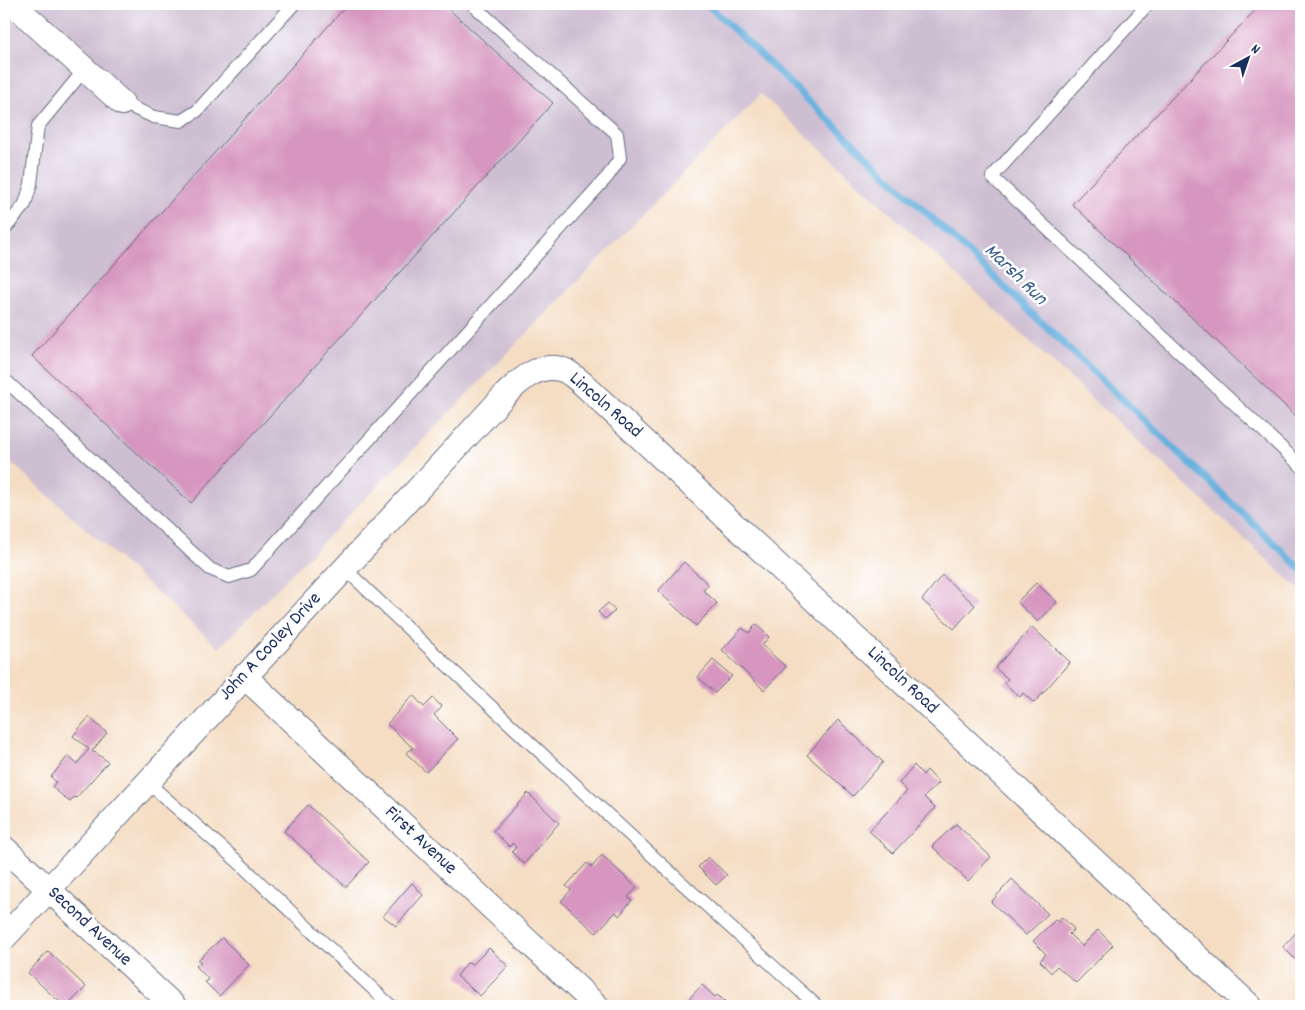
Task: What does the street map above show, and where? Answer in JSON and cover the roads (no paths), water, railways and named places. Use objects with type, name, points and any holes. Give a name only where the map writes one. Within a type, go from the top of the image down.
[{"type":"street","points":[[13,4],[122,103]]},
{"type":"street","name":"John A Cooley Drive","points":[[4,938],[504,396],[523,378],[546,367]]},
{"type":"street","name":"Lincoln Road","points":[[546,367],[566,371],[582,383],[1250,1006]]},
{"type":"street","name":"First Avenue","points":[[244,676],[597,1006]]},
{"type":"street","name":"Second Avenue","points":[[4,848],[174,1006]]},
{"type":"lane","points":[[122,103],[154,117],[181,121],[197,111],[294,4]]},
{"type":"lane","points":[[4,379],[210,569],[229,577],[251,570],[608,176],[620,158],[617,134],[472,4]]},
{"type":"lane","points":[[1148,4],[992,176],[1301,466]]},
{"type":"lane","points":[[4,230],[25,204],[31,184],[38,126],[85,69]]},
{"type":"lane","points":[[344,568],[667,870],[817,1006]]},
{"type":"lane","points":[[147,782],[236,860],[391,1006]]},
{"type":"waterway","name":"Marsh Run","points":[[707,4],[1301,569]]}]
